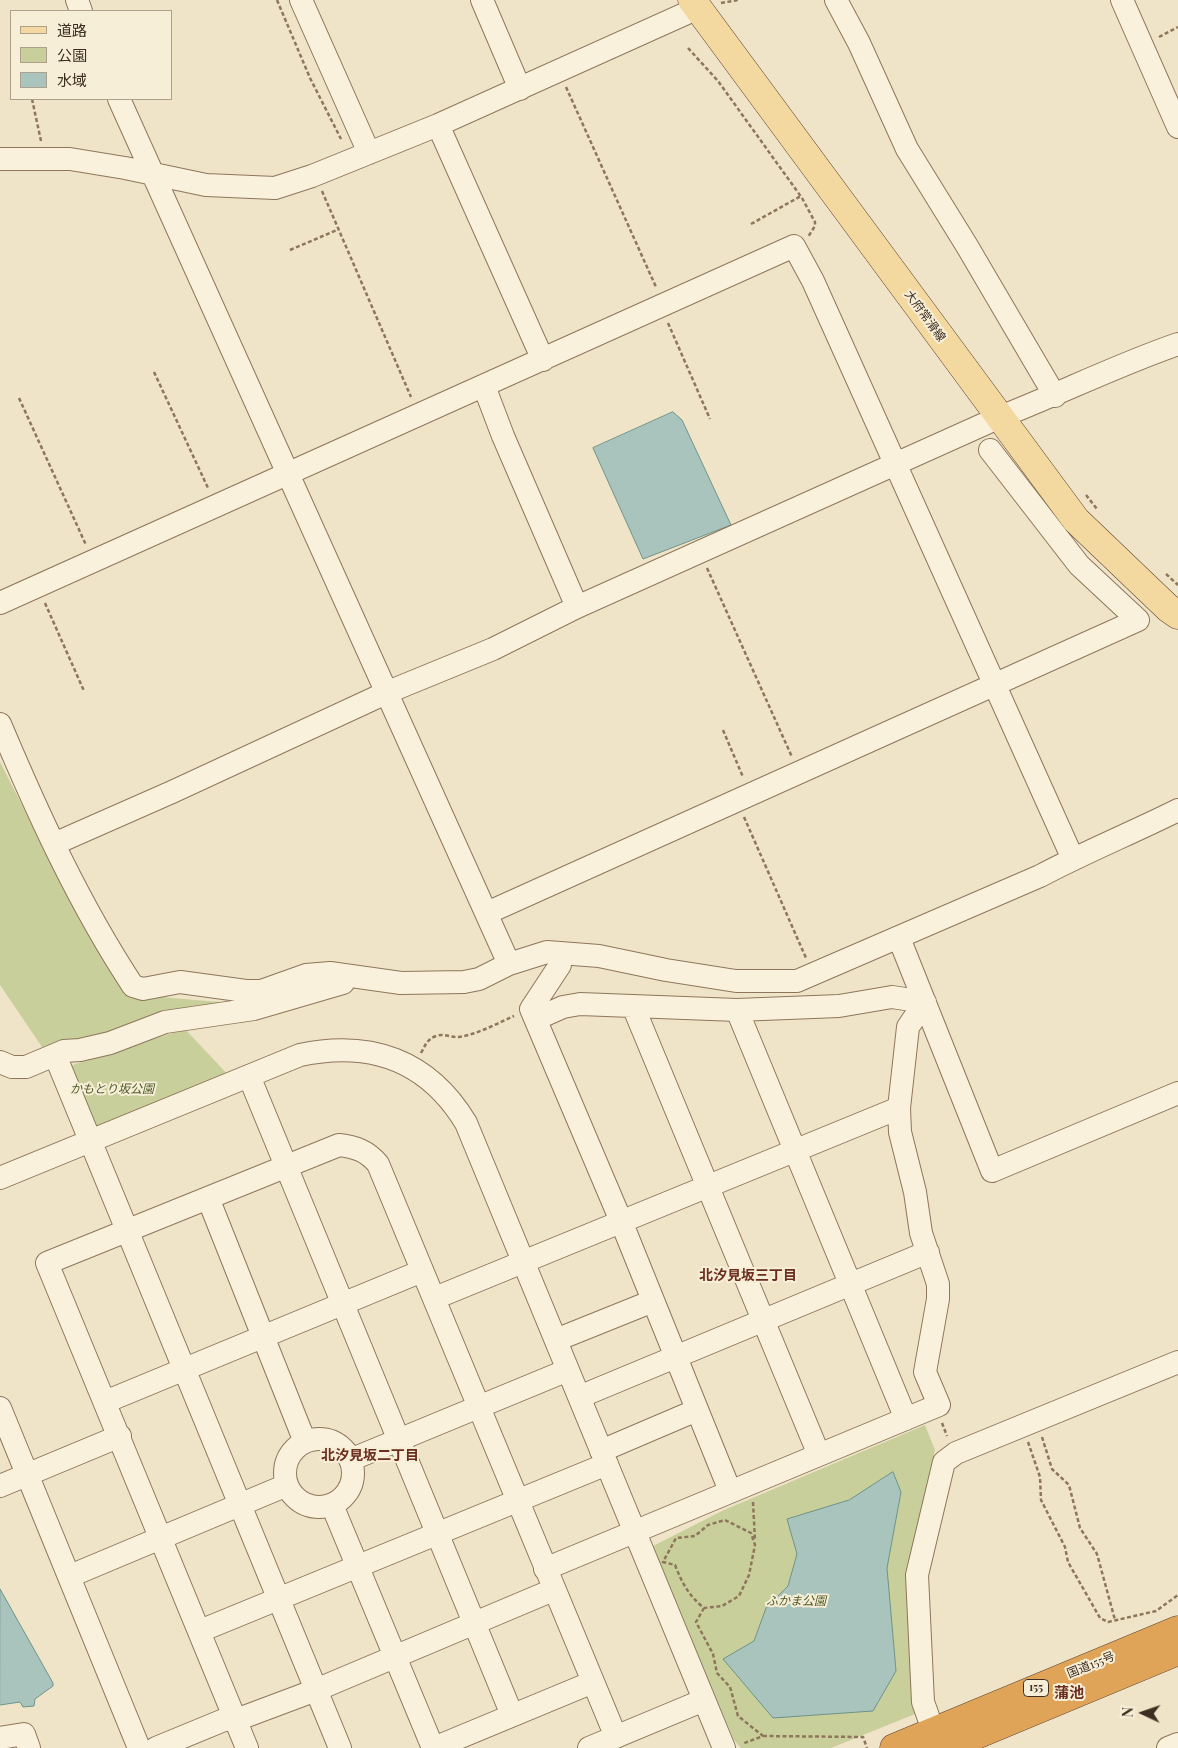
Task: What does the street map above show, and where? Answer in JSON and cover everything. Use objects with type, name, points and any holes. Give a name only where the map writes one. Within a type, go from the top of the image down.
[{"type":"highway","name":"国道155号","points":[[939,1739],[1178,1630]]},
{"type":"highway","name":"国道155号","points":[[894,1748],[939,1739],[1178,1651]]},
{"type":"main road","name":"大府常滑線","points":[[702,3],[1076,520],[1168,608],[1178,614]]},
{"type":"street","points":[[302,0],[360,157]]},
{"type":"street","points":[[482,0],[520,90]]},
{"type":"street","points":[[836,0],[859,42],[907,149],[967,246],[1055,396]]},
{"type":"street","points":[[1122,0],[1178,127]]},
{"type":"street","points":[[0,159],[70,160],[206,185],[275,188],[360,157],[520,90],[702,3]]},
{"type":"street","points":[[119,100],[509,964]]},
{"type":"street","points":[[438,125],[543,360]]},
{"type":"street","points":[[0,603],[794,246],[813,281],[894,465],[948,579],[1073,859]]},
{"type":"street","points":[[54,844],[172,792],[388,692],[493,649],[576,607],[1000,417],[1178,344]]},
{"type":"street","points":[[484,386],[503,436],[576,607]]},
{"type":"street","points":[[487,913],[800,774],[1138,620],[1074,558],[990,450]]},
{"type":"street","points":[[0,724],[54,844],[81,898],[127,978],[137,988],[180,982],[246,991],[262,991],[306,974],[330,973],[353,978],[401,983],[464,982],[479,979],[509,964],[547,952],[600,956],[666,970],[736,981],[797,981],[814,976],[1040,876],[1073,859],[1123,838],[1178,810]]},
{"type":"street","points":[[899,938],[992,1171],[1178,1093]]},
{"type":"street","points":[[534,1014],[560,965],[560,953]]},
{"type":"street","points":[[0,1062],[12,1066],[26,1067],[64,1051],[80,1050],[110,1043],[165,1022],[254,1009],[312,990],[340,984],[353,978]]},
{"type":"street","points":[[534,1014],[580,1004],[737,1010],[838,1006],[892,997],[925,1002]]},
{"type":"street","points":[[545,1568],[940,1405],[925,1372],[938,1299],[938,1284],[921,1233],[915,1192],[900,1132],[899,1108],[908,1027],[925,1002]]},
{"type":"street","points":[[633,1006],[819,1455]]},
{"type":"street","points":[[737,1010],[906,1419]]},
{"type":"street","points":[[534,1014],[621,1221],[697,1410],[739,1487]]},
{"type":"street","points":[[0,1178],[92,1142],[300,1055],[325,1050],[368,1051],[390,1057],[413,1068],[441,1090],[454,1104],[466,1123],[704,1700],[732,1747]]},
{"type":"street","points":[[55,1055],[340,1748]]},
{"type":"street","points":[[250,1076],[512,1715]]},
{"type":"street","points":[[435,1298],[899,1108]]},
{"type":"street","points":[[247,1748],[120,1436],[47,1264],[339,1145],[360,1149],[370,1155],[378,1164],[435,1298],[553,1590],[616,1737]]},
{"type":"street","points":[[208,1198],[305,1442]]},
{"type":"street","points":[[579,1397],[928,1252]]},
{"type":"street","points":[[105,1402],[422,1271]]},
{"type":"street","points":[[556,1340],[654,1302]]},
{"type":"street","points":[[939,1739],[923,1702],[917,1575],[944,1462],[956,1453],[1178,1362]]},
{"type":"street","points":[[350,1460],[568,1370]]},
{"type":"street","points":[[0,1408],[139,1748]]},
{"type":"street","points":[[200,1631],[517,1501],[697,1410]]},
{"type":"street","points":[[0,1486],[120,1436]]},
{"type":"street","points":[[321,1439],[336,1443],[350,1460],[352,1481],[348,1491],[332,1505],[311,1506],[300,1502],[287,1485],[285,1465],[293,1451],[305,1442],[321,1439]]},
{"type":"street","points":[[70,1576],[287,1485]]},
{"type":"street","points":[[332,1505],[433,1748],[593,1682]]},
{"type":"street","points":[[156,1748],[224,1720],[236,1720],[316,1690],[553,1590]]},
{"type":"street","points":[[589,1748],[704,1700]]},
{"type":"street","points":[[0,1738],[24,1734],[29,1748]]},
{"type":"street","points":[[1168,1748],[1178,1744]]},
{"type":"path","points":[[277,0],[310,78],[360,157]]},
{"type":"path","points":[[702,3],[730,3],[738,0]]},
{"type":"path","points":[[688,48],[718,81],[801,196],[813,216],[815,226],[804,240],[794,246]]},
{"type":"path","points":[[558,72],[575,103],[710,419]]},
{"type":"path","points":[[32,100],[46,159]]},
{"type":"path","points":[[315,175],[337,230],[419,415]]},
{"type":"path","points":[[751,224],[801,196]]},
{"type":"path","points":[[290,250],[337,230]]},
{"type":"path","points":[[154,372],[216,506]]},
{"type":"path","points":[[19,398],[93,562]]},
{"type":"path","points":[[1082,491],[1099,511]]},
{"type":"path","points":[[700,553],[800,774]]},
{"type":"path","points":[[1163,572],[1178,585]]},
{"type":"path","points":[[38,587],[84,690]]},
{"type":"path","points":[[723,730],[744,799],[814,976]]},
{"type":"path","points":[[413,1068],[428,1040],[435,1036],[443,1035],[456,1038],[534,1014]]},
{"type":"path","points":[[935,1406],[956,1453]]},
{"type":"path","points":[[1029,1424],[1052,1468],[1069,1485],[1080,1528],[1101,1562],[1116,1621]]},
{"type":"path","points":[[1029,1424],[1040,1477],[1041,1500],[1065,1547],[1068,1562],[1100,1618],[1108,1622],[1156,1611],[1178,1595]]},
{"type":"path","points":[[739,1487],[754,1505],[755,1545],[749,1575],[739,1596],[722,1606],[704,1608],[694,1600],[682,1585],[675,1565],[664,1562],[676,1538],[695,1536],[708,1525],[725,1520],[751,1533],[755,1545]]},
{"type":"path","points":[[704,1608],[696,1622],[713,1654],[717,1673],[730,1687],[738,1716],[763,1736]]},
{"type":"path","points":[[732,1747],[763,1736],[863,1737],[867,1748]]},
{"type":"green space","points":[[0,762],[72,903],[125,994],[243,1004],[81,1042],[42,1047],[0,985]]},
{"type":"green space","name":"かもとり坂公園","points":[[185,1029],[231,1078],[92,1133],[63,1068]]},
{"type":"green space","name":"ふかま公園","points":[[925,1425],[935,1450],[906,1575],[915,1714],[831,1748],[741,1748],[734,1740],[651,1547],[724,1510]]},
{"type":"water","points":[[673,412],[682,420],[731,525],[643,559],[593,448]]},
{"type":"water","points":[[893,1472],[901,1492],[887,1568],[896,1671],[873,1711],[773,1718],[723,1659],[754,1641],[766,1608],[788,1586],[797,1554],[787,1519],[849,1500]]},
{"type":"water","points":[[0,1589],[53,1683],[53,1686],[35,1699],[34,1706],[23,1707],[20,1702],[0,1705]]},
{"type":"district","name":"北汐見坂三丁目","points":[[748,1276]]},
{"type":"district","name":"北汐見坂二丁目","points":[[370,1456]]},
{"type":"district","name":"蒲池","points":[[1069,1693]]}]
